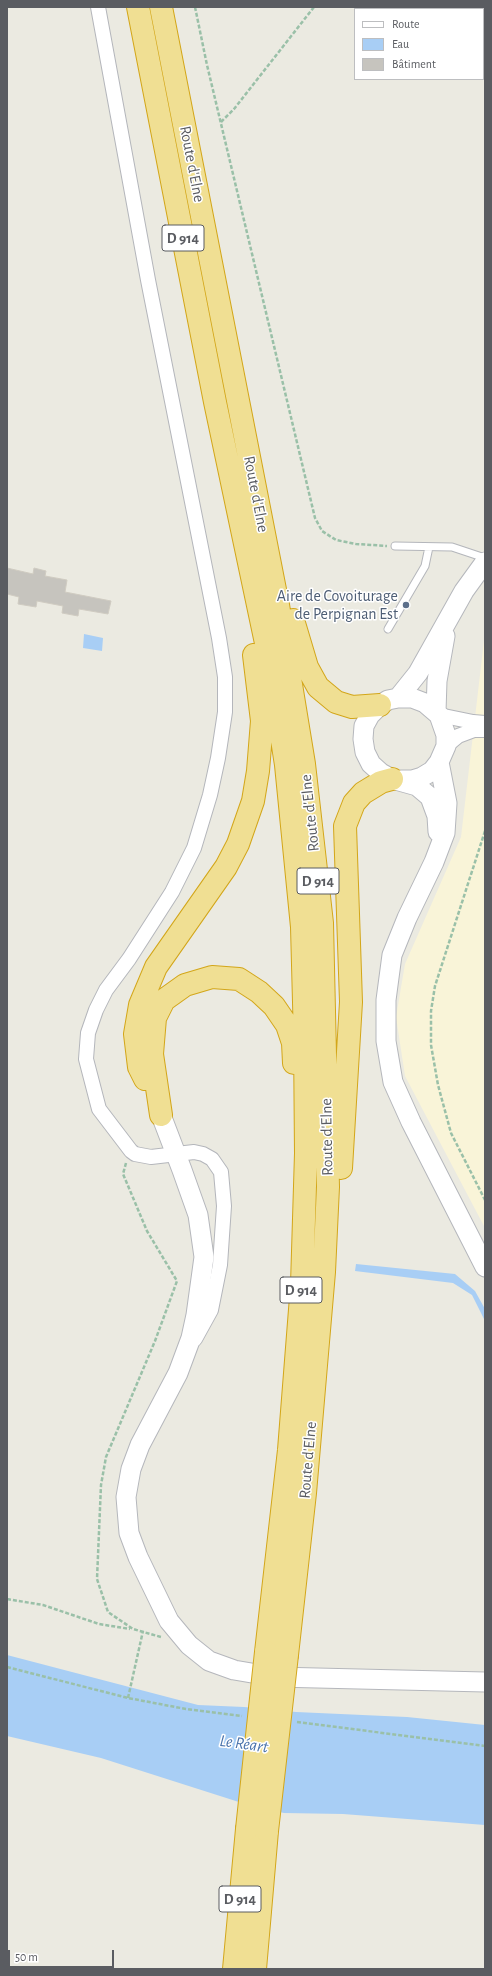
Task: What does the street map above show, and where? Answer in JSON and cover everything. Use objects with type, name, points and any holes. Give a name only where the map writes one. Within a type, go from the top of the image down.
[{"type":"highway","name":"Route d'Elne","points":[[138,7],[270,662],[286,765],[302,927],[306,1153],[302,1284],[273,1650]]},
{"type":"highway","name":"Route d'Elne","points":[[161,7],[278,604],[304,764],[322,923],[328,1187],[324,1272],[311,1423],[273,1650]]},
{"type":"highway","points":[[183,117],[229,296],[292,615],[307,666],[318,688],[336,702],[352,707],[389,702]]},
{"type":"highway","points":[[161,1115],[139,1067],[135,1034],[140,1005],[156,967],[226,867],[238,844],[253,800],[258,771],[262,721],[230,469]]},
{"type":"highway","points":[[311,1423],[327,1314],[339,1200],[352,1002],[345,826],[354,803],[363,793],[382,782],[396,780]]},
{"type":"highway","points":[[161,1115],[152,1054],[155,1018],[164,1000],[185,985],[212,978],[239,979],[259,992],[274,1006],[287,1025],[293,1043],[296,1169],[292,1281],[273,1650]]},
{"type":"highway","name":"D 914","points":[[234,1969],[257,1830],[273,1650]]},
{"type":"highway","name":"D 914","points":[[256,1969],[258,1940],[257,1830]]},
{"type":"main road","points":[[434,862],[438,838],[437,816],[430,797],[417,786],[396,780],[380,773],[371,764],[365,752],[363,739],[364,726],[370,715],[389,702],[418,673],[452,612],[485,562]]},
{"type":"main road","points":[[452,612],[442,648],[437,681],[438,713],[445,730],[443,754],[447,803],[445,833],[434,862],[407,918],[392,955],[386,1000],[386,1041],[393,1082],[396,1089],[411,1122],[485,1267]]},
{"type":"main road","points":[[389,702],[412,698],[425,703],[438,713]]},
{"type":"main road","points":[[396,780],[412,780],[422,777],[432,770],[443,754]]},
{"type":"main road","points":[[161,1115],[198,1216],[204,1257],[196,1315],[191,1338],[178,1373],[140,1445],[131,1469],[126,1497],[129,1533],[138,1557],[169,1621],[189,1645],[209,1661],[234,1670],[275,1677],[485,1682]]},
{"type":"street","points":[[98,7],[148,280],[225,677],[225,712],[218,758],[210,795],[194,848],[172,892],[129,959],[106,990],[96,1010],[88,1033],[86,1059],[99,1109],[131,1151],[135,1154],[151,1157],[194,1152],[212,1159],[221,1172],[224,1206],[220,1265],[211,1310],[178,1373]]},
{"type":"street","points":[[438,713],[485,723]]},
{"type":"street","points":[[443,754],[458,736],[474,730],[485,730]]},
{"type":"lane","points":[[395,546],[452,547],[485,558]]},
{"type":"lane","points":[[388,629],[425,566],[429,547]]},
{"type":"path","points":[[195,7],[221,123],[315,518],[322,531],[336,540],[356,544],[395,546]]},
{"type":"path","points":[[221,123],[234,109],[314,7]]},
{"type":"path","points":[[485,831],[435,986],[431,1011],[431,1045],[438,1085],[451,1133],[485,1200]]},
{"type":"path","points":[[131,1151],[123,1168],[123,1174],[147,1231],[177,1281],[155,1341],[106,1456],[101,1485],[97,1579],[108,1612],[133,1630]]},
{"type":"path","points":[[7,1599],[43,1605],[99,1624],[143,1631],[165,1639]]},
{"type":"path","points":[[128,1698],[143,1631]]},
{"type":"shaded area","points":[[485,632],[485,1228],[405,1076],[396,1017],[405,964],[461,837]]},
{"type":"water","points":[[84,634],[103,638],[102,651],[83,648]]},
{"type":"water","points":[[356,1264],[455,1274],[475,1291],[485,1309],[485,1321],[472,1295],[453,1283],[355,1271]]},
{"type":"water","name":"Le Réart","points":[[7,1655],[198,1705],[244,1707],[296,1712],[407,1717],[485,1725],[485,1825],[343,1814],[284,1813],[242,1803],[101,1758],[7,1736]]},
{"type":"building","points":[[7,568],[33,574],[34,568],[46,571],[45,576],[67,580],[65,592],[111,601],[108,614],[79,609],[78,616],[62,613],[63,606],[37,601],[36,607],[18,604],[19,597],[7,594]]},
{"type":"place","name":"Aire de Covoiturage de Perpignan Est","points":[[406,605]]}]
